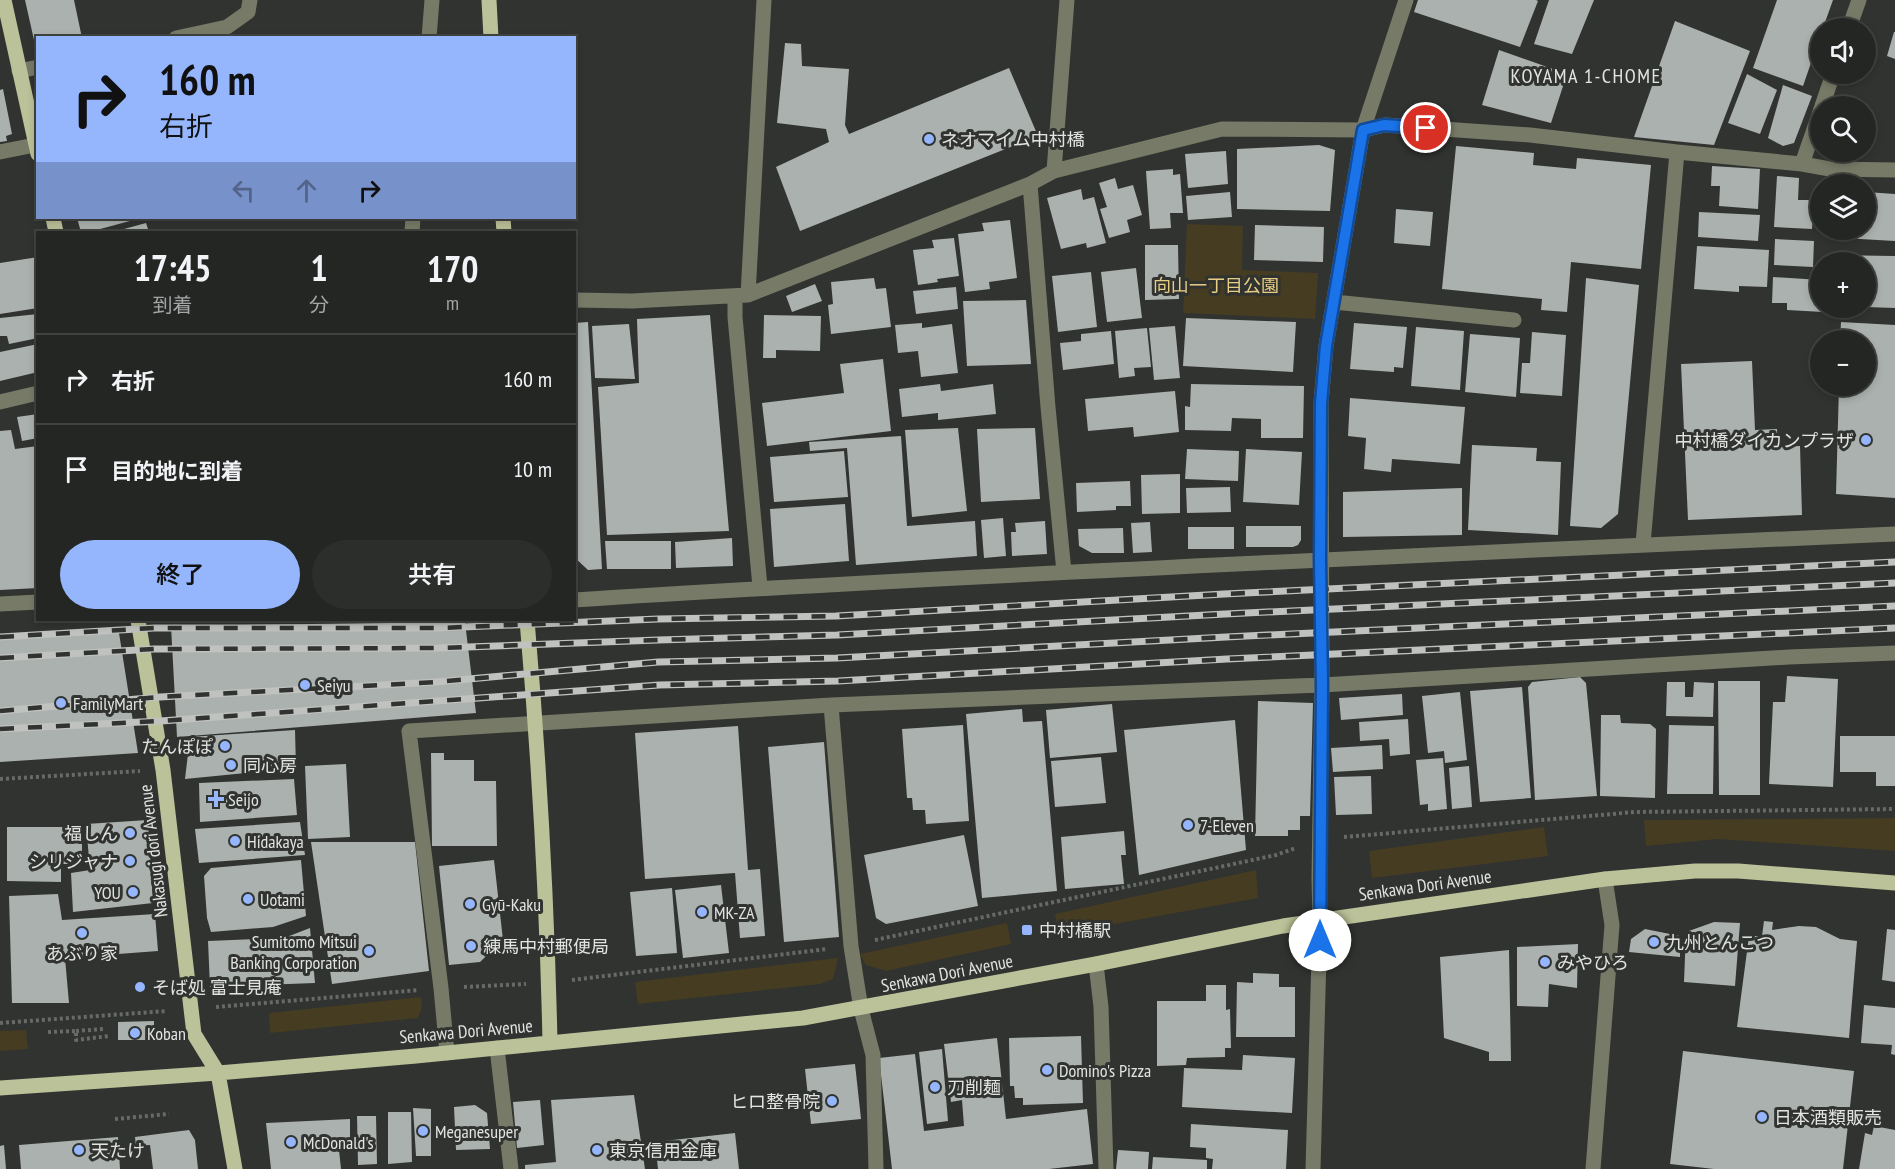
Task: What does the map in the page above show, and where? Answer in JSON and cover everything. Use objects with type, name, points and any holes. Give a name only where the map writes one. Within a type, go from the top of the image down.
[{"type":"main road","points":[[4,0],[36,150]]},
{"type":"main road","points":[[489,0],[491,36]]},
{"type":"main road","name":"Nakasugi dori Avenue","points":[[138,621],[163,770],[194,1034],[218,1072]]},
{"type":"main road","points":[[527,621],[536,722],[550,1043]]},
{"type":"main road","name":"Senkawa Dori Avenue","points":[[0,1088],[447,1053],[803,1018],[861,1009],[1271,929],[1605,879],[1695,871],[1738,871],[1895,883]]},
{"type":"main road","points":[[218,1072],[235,1169]]},
{"type":"street","points":[[185,36],[227,27],[248,12],[250,0]]},
{"type":"street","points":[[429,36],[432,0]]},
{"type":"street","points":[[760,587],[735,316],[742,296],[764,0]]},
{"type":"street","points":[[1054,171],[1066,0]]},
{"type":"street","points":[[1312,1169],[1321,839],[1321,403],[1326,346],[1363,130],[1406,0]]},
{"type":"street","points":[[1853,18],[1859,0]]},
{"type":"street","points":[[19,70],[36,67]]},
{"type":"street","points":[[576,300],[632,301],[742,296],[1030,184],[1054,171],[1222,129],[1363,130],[1384,125],[1530,135],[1802,164],[1830,169],[1895,171]]},
{"type":"street","points":[[1802,164],[1810,140]]},
{"type":"street","points":[[0,152],[36,150]]},
{"type":"street","points":[[1643,544],[1677,152]]},
{"type":"street","points":[[1030,184],[1064,572]]},
{"type":"street","points":[[1334,302],[1514,320]]},
{"type":"street","points":[[0,402],[36,393]]},
{"type":"street","points":[[576,600],[760,587],[1895,534]]},
{"type":"street","points":[[0,604],[36,602]]},
{"type":"street","points":[[447,1053],[409,731],[831,705],[1322,685],[1789,657],[1895,653]]},
{"type":"street","points":[[831,705],[851,946],[861,1009],[873,1055],[876,1169]]},
{"type":"street","points":[[1593,1169],[1612,925],[1605,879]]},
{"type":"street","points":[[1096,964],[1101,1007],[1106,1169]]},
{"type":"street","points":[[497,1048],[511,1169]]},
{"type":"path","points":[[0,779],[163,770]]},
{"type":"path","points":[[0,1023],[191,1010],[441,988],[549,983],[851,946],[1276,855],[1321,839],[1635,812],[1895,808]]},
{"type":"path","points":[[48,1032],[104,1029]]},
{"type":"path","points":[[76,1031],[76,1040],[109,1036]]},
{"type":"path","points":[[115,1119],[169,1114]]},
{"type":"green space","name":"向山一丁目公園","points":[[1187,224],[1243,226],[1242,270],[1318,273],[1315,319],[1183,313]]},
{"type":"green space","points":[[1895,818],[1895,851],[1717,839],[1646,846],[1644,820]]},
{"type":"green space","points":[[1544,827],[1548,856],[1372,878],[1369,851]]},
{"type":"green space","points":[[1256,870],[1258,898],[1059,934],[1055,914]]},
{"type":"green space","points":[[1007,923],[1011,944],[886,971],[866,965],[860,954]]},
{"type":"green space","points":[[838,958],[833,979],[820,984],[638,1004],[635,982]]},
{"type":"green space","points":[[421,997],[422,1007],[418,1018],[270,1033],[269,1013]]},
{"type":"green space","points":[[26,1030],[28,1049],[0,1051],[0,1031]]},
{"type":"building","points":[[25,0],[74,0],[82,36],[36,36],[34,40]]},
{"type":"building","points":[[1418,0],[1538,1],[1520,47],[1414,12]]},
{"type":"building","points":[[1549,0],[1594,0],[1572,54],[1534,44]]},
{"type":"building","points":[[1777,0],[1833,0],[1827,18],[1810,18],[1810,66],[1803,86],[1753,68]]},
{"type":"building","points":[[1675,21],[1750,51],[1714,145],[1634,137]]},
{"type":"building","points":[[1895,32],[1895,59],[1887,56]]},
{"type":"building","name":"ネオマイム中村橋","points":[[785,43],[801,44],[802,66],[849,69],[845,125],[849,134],[1009,68],[1038,136],[800,231],[776,167],[829,142],[826,129],[777,123]]},
{"type":"building","points":[[1499,50],[1567,74],[1551,123],[1482,105]]},
{"type":"building","points":[[1747,74],[1777,90],[1760,134],[1728,123]]},
{"type":"building","points":[[1783,85],[1812,96],[1810,96],[1794,143],[1783,146],[1768,138]]},
{"type":"building","points":[[3,89],[12,134],[6,136],[7,141],[0,142],[0,90]]},
{"type":"building","points":[[1319,145],[1335,150],[1330,211],[1237,209],[1237,149]]},
{"type":"building","points":[[1456,146],[1534,153],[1533,165],[1576,169],[1577,158],[1651,165],[1641,269],[1571,262],[1567,312],[1541,310],[1542,299],[1442,289]]},
{"type":"building","points":[[1226,151],[1228,184],[1188,188],[1185,154]]},
{"type":"building","points":[[1712,166],[1760,169],[1758,209],[1719,206],[1720,186],[1711,186]]},
{"type":"building","points":[[1173,169],[1173,175],[1180,174],[1183,213],[1170,213],[1171,228],[1150,229],[1146,171]]},
{"type":"building","points":[[1777,176],[1799,178],[1798,200],[1810,200],[1810,229],[1774,227]]},
{"type":"building","points":[[1115,178],[1118,189],[1133,185],[1142,215],[1127,220],[1130,232],[1109,238],[1100,209],[1107,207],[1099,183]]},
{"type":"building","points":[[1081,189],[1083,200],[1094,197],[1106,243],[1087,248],[1086,243],[1061,249],[1047,198]]},
{"type":"building","points":[[1230,192],[1232,217],[1188,220],[1186,196]]},
{"type":"building","points":[[1876,193],[1895,194],[1895,241],[1876,240]]},
{"type":"building","points":[[1396,209],[1433,212],[1430,246],[1394,243]]},
{"type":"building","points":[[1699,212],[1760,215],[1758,241],[1698,237]]},
{"type":"building","points":[[77,219],[137,219],[93,231],[81,231]]},
{"type":"building","points":[[1010,220],[1017,278],[989,282],[990,289],[965,292],[958,234],[984,231],[982,223]]},
{"type":"building","points":[[146,223],[149,231],[117,231]]},
{"type":"building","points":[[1255,225],[1324,227],[1323,262],[1254,260]]},
{"type":"building","points":[[954,238],[959,276],[918,285],[913,250],[934,248],[932,240]]},
{"type":"building","points":[[1775,239],[1814,241],[1814,252],[1810,252],[1810,267],[1774,265]]},
{"type":"building","points":[[1145,245],[1178,245],[1179,299],[1145,300]]},
{"type":"building","points":[[1697,246],[1769,250],[1767,287],[1739,286],[1739,292],[1694,289]]},
{"type":"building","points":[[1876,256],[1895,256],[1895,308],[1876,307]]},
{"type":"building","points":[[36,257],[36,308],[0,314],[0,263]]},
{"type":"building","points":[[1136,268],[1142,318],[1107,322],[1101,272]]},
{"type":"building","points":[[1091,272],[1097,327],[1058,332],[1052,276]]},
{"type":"building","points":[[1773,277],[1810,279],[1810,311],[1787,310],[1787,303],[1772,303]]},
{"type":"building","points":[[874,278],[876,289],[886,288],[891,327],[831,334],[828,305],[833,304],[831,282]]},
{"type":"building","points":[[1586,278],[1639,285],[1618,514],[1601,528],[1570,526]]},
{"type":"building","points":[[815,284],[822,301],[792,312],[786,296]]},
{"type":"building","points":[[956,287],[958,309],[916,314],[913,291]]},
{"type":"building","points":[[1026,300],[1031,364],[967,366],[963,301]]},
{"type":"building","points":[[36,314],[36,338],[9,344],[7,336],[0,336],[0,318]]},
{"type":"building","points":[[710,315],[729,531],[607,535],[598,387],[639,383],[637,319]]},
{"type":"building","points":[[764,315],[821,316],[820,351],[776,350],[776,358],[763,358]]},
{"type":"building","points":[[1186,318],[1296,322],[1293,372],[1183,366]]},
{"type":"building","points":[[588,322],[602,569],[588,570],[576,559],[576,323]]},
{"type":"building","name":"中村橋ダイカンプラザ","points":[[1841,322],[1895,325],[1895,498],[1836,494],[1839,396],[1876,396],[1876,330],[1841,330]]},
{"type":"building","points":[[922,323],[922,328],[952,324],[958,373],[921,377],[918,351],[898,353],[895,325]]},
{"type":"building","points":[[1354,323],[1407,327],[1403,368],[1394,367],[1394,372],[1350,369]]},
{"type":"building","points":[[629,324],[635,379],[595,378],[592,326]]},
{"type":"building","points":[[1175,326],[1180,378],[1154,380],[1149,328]]},
{"type":"building","points":[[1416,327],[1464,331],[1460,390],[1411,386]]},
{"type":"building","points":[[1147,328],[1151,367],[1134,368],[1135,376],[1119,378],[1115,331]]},
{"type":"building","points":[[1111,331],[1114,364],[1063,370],[1060,343],[1081,341],[1081,334]]},
{"type":"building","points":[[1532,332],[1566,335],[1562,396],[1520,393],[1522,363],[1530,363]]},
{"type":"building","points":[[1470,334],[1520,338],[1516,397],[1465,392]]},
{"type":"building","points":[[36,344],[36,372],[0,381],[0,352]]},
{"type":"building","points":[[883,359],[891,431],[767,446],[762,403],[844,393],[840,364]]},
{"type":"building","points":[[1752,361],[1755,430],[1777,429],[1778,447],[1800,446],[1802,515],[1688,520],[1681,364]]},
{"type":"building","points":[[940,384],[941,391],[993,384],[996,414],[938,420],[938,413],[902,417],[899,389]]},
{"type":"building","points":[[1191,384],[1304,386],[1303,438],[1261,438],[1261,419],[1232,418],[1231,431],[1185,430],[1185,406],[1190,407]]},
{"type":"building","points":[[1175,391],[1179,432],[1134,437],[1133,427],[1088,431],[1085,399]]},
{"type":"building","points":[[1350,398],[1465,407],[1460,464],[1392,459],[1391,472],[1364,469],[1366,438],[1348,436]]},
{"type":"building","points":[[36,414],[36,438],[22,441],[17,417]]},
{"type":"building","points":[[958,428],[967,511],[912,517],[905,430]]},
{"type":"building","points":[[1035,428],[1040,499],[981,502],[977,429]]},
{"type":"building","points":[[11,430],[15,449],[36,446],[36,588],[0,590],[0,431]]},
{"type":"building","points":[[901,436],[907,526],[975,521],[977,556],[856,565],[847,448],[810,451],[809,442]]},
{"type":"building","points":[[1472,445],[1537,448],[1536,461],[1561,462],[1558,535],[1468,530]]},
{"type":"building","points":[[1187,449],[1239,451],[1238,481],[1185,479]]},
{"type":"building","points":[[1246,449],[1302,452],[1299,505],[1243,502]]},
{"type":"building","points":[[844,451],[848,497],[774,502],[770,457]]},
{"type":"building","points":[[1180,474],[1180,513],[1142,514],[1141,475]]},
{"type":"building","points":[[1130,481],[1131,506],[1116,506],[1116,510],[1077,512],[1076,483]]},
{"type":"building","points":[[1230,487],[1231,512],[1187,513],[1186,488]]},
{"type":"building","points":[[1462,488],[1462,535],[1343,537],[1343,492]]},
{"type":"building","points":[[845,504],[849,561],[774,567],[770,509]]},
{"type":"building","points":[[1003,518],[1006,556],[984,558],[981,520]]},
{"type":"building","points":[[1045,521],[1047,554],[1012,556],[1011,532],[1016,532],[1015,523]]},
{"type":"building","points":[[1150,522],[1152,552],[1133,553],[1131,523]]},
{"type":"building","points":[[1246,526],[1301,526],[1301,540],[1293,547],[1246,547]]},
{"type":"building","points":[[1188,527],[1234,527],[1234,549],[1188,549]]},
{"type":"building","points":[[1123,528],[1124,553],[1092,553],[1079,546],[1078,529]]},
{"type":"building","points":[[732,538],[733,566],[676,568],[675,542]]},
{"type":"building","points":[[605,541],[671,541],[671,569],[607,569]]},
{"type":"building","points":[[465,622],[476,713],[177,737],[171,626]]},
{"type":"building","points":[[119,633],[138,753],[0,762],[0,638]]},
{"type":"building","points":[[1787,676],[1838,679],[1833,787],[1769,784],[1773,702],[1785,702]]},
{"type":"building","points":[[1580,677],[1586,683],[1597,796],[1535,800],[1528,687],[1532,682]]},
{"type":"building","points":[[1718,681],[1760,681],[1760,795],[1719,795]]},
{"type":"building","points":[[1667,682],[1685,682],[1685,697],[1693,697],[1694,682],[1714,683],[1713,717],[1666,716]]},
{"type":"building","points":[[1522,687],[1531,798],[1480,802],[1470,691]]},
{"type":"building","points":[[1460,692],[1467,760],[1445,763],[1444,751],[1428,753],[1422,696]]},
{"type":"building","points":[[1402,694],[1403,715],[1341,720],[1339,698]]},
{"type":"building","points":[[1258,701],[1313,703],[1310,816],[1300,816],[1300,830],[1288,830],[1288,836],[1255,836]]},
{"type":"building","points":[[1112,704],[1117,752],[1050,758],[1046,710]]},
{"type":"building","points":[[1022,709],[1023,722],[1042,721],[1057,891],[982,898],[966,714]]},
{"type":"building","points":[[1601,715],[1620,715],[1621,723],[1650,724],[1656,729],[1655,798],[1600,796]]},
{"type":"building","points":[[1408,719],[1410,754],[1390,756],[1389,739],[1360,741],[1359,722]]},
{"type":"building","points":[[1235,720],[1246,850],[1139,875],[1124,730]]},
{"type":"building","points":[[963,725],[969,821],[926,824],[925,810],[913,810],[912,798],[907,798],[902,729]]},
{"type":"building","points":[[1669,725],[1714,726],[1713,794],[1667,794]]},
{"type":"building","points":[[738,726],[748,870],[760,869],[765,936],[740,938],[735,873],[645,879],[635,733]]},
{"type":"building","points":[[295,730],[296,768],[185,779],[190,737]]},
{"type":"building","points":[[1840,736],[1895,736],[1895,786],[1876,786],[1876,772],[1840,772]]},
{"type":"building","points":[[824,742],[839,937],[784,942],[768,747]]},
{"type":"building","points":[[1382,745],[1383,769],[1333,772],[1331,748]]},
{"type":"building","points":[[431,753],[444,753],[444,760],[474,760],[474,781],[496,781],[497,846],[432,846]]},
{"type":"building","points":[[1101,757],[1106,803],[1055,807],[1051,761]]},
{"type":"building","points":[[1443,758],[1447,809],[1428,811],[1428,804],[1420,805],[1416,760]]},
{"type":"building","points":[[346,764],[350,837],[308,839],[305,766]]},
{"type":"building","points":[[1469,766],[1472,807],[1452,809],[1449,768]]},
{"type":"building","points":[[1371,776],[1372,814],[1336,815],[1334,777]]},
{"type":"building","points":[[294,779],[297,815],[200,822],[199,783]]},
{"type":"building","points":[[148,820],[153,903],[73,912],[71,873],[90,870],[86,824]]},
{"type":"building","points":[[300,822],[305,855],[199,863],[195,829]]},
{"type":"building","points":[[7,827],[82,827],[82,864],[61,864],[61,882],[7,881]]},
{"type":"building","points":[[1124,831],[1126,855],[1121,855],[1124,884],[1065,889],[1061,837]]},
{"type":"building","points":[[964,835],[978,906],[886,924],[876,918],[864,855]]},
{"type":"building","points":[[311,842],[415,842],[429,971],[332,984]]},
{"type":"building","points":[[301,860],[306,916],[273,927],[211,932],[207,918],[204,876],[211,868]]},
{"type":"building","points":[[494,860],[503,940],[480,962],[449,965],[439,866]]},
{"type":"building","points":[[721,885],[729,953],[683,958],[675,890]]},
{"type":"building","points":[[672,888],[677,953],[636,956],[630,892]]},
{"type":"building","points":[[58,894],[62,920],[155,914],[158,951],[65,958],[69,1003],[12,1003],[9,896]]},
{"type":"building","points":[[1764,921],[1773,922],[1772,930],[1799,926],[1816,927],[1840,939],[1857,941],[1849,1038],[1737,1027],[1749,936],[1762,936]]},
{"type":"building","points":[[1714,922],[1740,923],[1735,986],[1684,982],[1686,932]]},
{"type":"building","points":[[310,928],[315,983],[210,987],[208,941],[284,938]]},
{"type":"building","points":[[1645,929],[1680,936],[1680,957],[1629,952],[1631,939]]},
{"type":"building","points":[[1887,929],[1895,930],[1895,982],[1882,980]]},
{"type":"building","points":[[1578,944],[1577,988],[1549,984],[1548,1007],[1517,1006],[1517,947]]},
{"type":"building","points":[[1509,950],[1511,1061],[1489,1061],[1489,1052],[1444,1038],[1440,957]]},
{"type":"building","points":[[1253,973],[1279,974],[1279,987],[1295,987],[1295,1037],[1236,1037],[1237,982],[1253,983]]},
{"type":"building","points":[[1206,985],[1226,985],[1226,1010],[1230,1009],[1231,1048],[1225,1048],[1225,1057],[1187,1058],[1186,1065],[1157,1066],[1157,1001],[1206,1001]]},
{"type":"building","points":[[1864,1005],[1895,1008],[1895,1055],[1891,1054],[1892,1045],[1861,1043]]},
{"type":"building","points":[[154,1021],[154,1040],[118,1040],[118,1022]]},
{"type":"building","points":[[1081,1036],[1083,1103],[1023,1105],[1023,1098],[1015,1098],[1014,1086],[1010,1086],[1009,1038]]},
{"type":"building","points":[[997,1038],[1006,1119],[1087,1109],[1093,1164],[1049,1169],[892,1169],[879,1058],[915,1054],[924,1131],[964,1126],[962,1100],[951,1102],[944,1044]]},
{"type":"building","points":[[942,1049],[948,1121],[927,1124],[919,1052]]},
{"type":"building","name":"日本酒類販売","points":[[1683,1051],[1854,1071],[1843,1169],[1714,1169],[1670,1164]]},
{"type":"building","points":[[1243,1055],[1295,1058],[1292,1113],[1182,1107],[1184,1068],[1242,1070]]},
{"type":"building","points":[[855,1064],[861,1119],[811,1124],[805,1069]]},
{"type":"building","points":[[634,1095],[645,1169],[525,1169],[525,1165],[556,1162],[551,1100]]},
{"type":"building","points":[[540,1100],[544,1145],[517,1148],[513,1102]]},
{"type":"building","points":[[475,1105],[487,1113],[490,1149],[456,1150],[454,1107]]},
{"type":"building","points":[[413,1108],[431,1109],[431,1156],[416,1156]]},
{"type":"building","points":[[388,1112],[411,1112],[412,1162],[388,1164]]},
{"type":"building","points":[[357,1116],[376,1116],[377,1164],[358,1165]]},
{"type":"building","points":[[350,1119],[350,1149],[339,1150],[341,1169],[271,1169],[266,1123]]},
{"type":"building","points":[[1191,1124],[1288,1130],[1286,1169],[1212,1169],[1213,1159],[1206,1158],[1206,1148],[1190,1147]]},
{"type":"building","points":[[1874,1126],[1895,1130],[1895,1169],[1859,1169],[1865,1133],[1872,1135]]},
{"type":"building","points":[[189,1130],[195,1140],[198,1169],[153,1169],[150,1145],[136,1146],[135,1137]]},
{"type":"building","points":[[735,1133],[739,1169],[658,1169],[655,1142]]},
{"type":"building","points":[[118,1137],[120,1169],[21,1169],[19,1145]]},
{"type":"building","points":[[4,1145],[6,1169],[0,1169],[0,1146]]},
{"type":"building","points":[[1118,1150],[1149,1152],[1148,1169],[1116,1169]]},
{"type":"building","points":[[1153,1157],[1207,1160],[1207,1169],[1152,1169]]},
{"type":"railway","points":[[0,637],[154,628],[440,628],[658,619],[836,616],[1224,594],[1895,562]]},
{"type":"railway","points":[[0,658],[154,649],[439,648],[837,635],[1225,614],[1895,583]]},
{"type":"railway","points":[[0,711],[160,697],[436,682],[658,662],[837,658],[1226,637],[1895,606]]},
{"type":"railway","points":[[0,729],[161,721],[659,685],[838,681],[1227,659],[1895,628]]},
{"type":"place","name":"ネオマイム中村橋","points":[[929,139]]},
{"type":"place","name":"中村橋ダイカンプラザ","points":[[1866,440]]},
{"type":"place","name":"Seiyu","points":[[305,685]]},
{"type":"place","name":"FamilyMart","points":[[61,703]]},
{"type":"place","name":"たんぽぽ","points":[[225,746]]},
{"type":"place","name":"同心房","points":[[231,765]]},
{"type":"place","name":"Seijo","points":[[216,799]]},
{"type":"place","name":"7-Eleven","points":[[1188,825]]},
{"type":"place","name":"福しん","points":[[130,833]]},
{"type":"place","name":"Hidakaya","points":[[235,841]]},
{"type":"place","name":"シリジャナ","points":[[130,861]]},
{"type":"place","name":"YOU","points":[[133,892]]},
{"type":"place","name":"Uotami","points":[[248,899]]},
{"type":"place","name":"Gyū-Kaku","points":[[470,904]]},
{"type":"place","name":"MK-ZA","points":[[702,912]]},
{"type":"place","name":"中村橋駅","points":[[1027,930]]},
{"type":"place","name":"あぶり家","points":[[82,933]]},
{"type":"place","name":"九州とんこつ","points":[[1654,942]]},
{"type":"place","name":"練馬中村郵便局","points":[[471,946]]},
{"type":"place","name":"Sumitomo Mitsui Banking Corporation","points":[[369,951]]},
{"type":"place","name":"みやひろ","points":[[1545,962]]},
{"type":"place","name":"そば処 富士見庵","points":[[140,987]]},
{"type":"place","name":"Koban","points":[[135,1033]]},
{"type":"place","name":"Domino's Pizza","points":[[1047,1070]]},
{"type":"place","name":"刀削麺","points":[[935,1087]]},
{"type":"place","name":"ヒロ整骨院","points":[[832,1101]]},
{"type":"place","name":"日本酒類販売","points":[[1762,1117]]},
{"type":"place","name":"Meganesuper","points":[[423,1131]]},
{"type":"place","name":"McDonald's","points":[[291,1142]]},
{"type":"place","name":"天たけ","points":[[79,1150]]},
{"type":"place","name":"東京信用金庫","points":[[597,1150]]},
{"type":"district","name":"KOYAMA 1-CHOME","points":[[1586,76]]},
{"type":"route","points":[[1320,940],[1321,403],[1326,346],[1363,130],[1384,125],[1426,128]]}]
